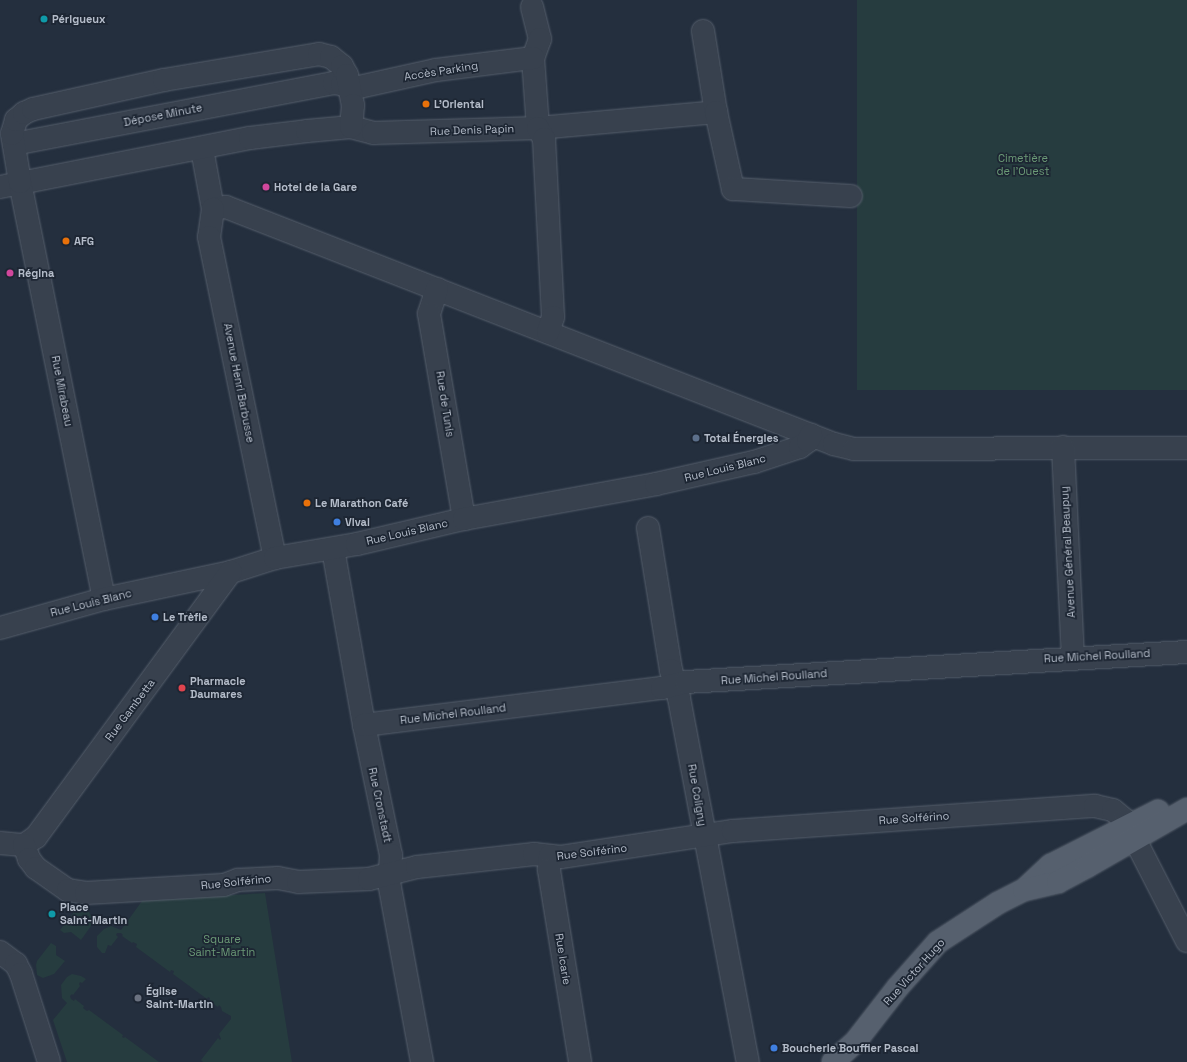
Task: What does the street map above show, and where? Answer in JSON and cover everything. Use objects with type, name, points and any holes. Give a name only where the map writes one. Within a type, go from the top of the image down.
[{"type":"main road","name":"Rue Victor Hugo","points":[[1131,833],[1187,797]]},
{"type":"main road","name":"Rue Victor Hugo","points":[[843,1062],[856,1041],[898,987],[938,942],[968,921],[1024,890],[1051,865],[1187,810]]},
{"type":"main road","name":"Rue Victor Hugo","points":[[833,1062],[856,1041]]},
{"type":"street","points":[[532,7],[540,39],[533,58],[538,128],[544,139],[553,317],[548,332]]},
{"type":"street","points":[[703,31],[716,112],[733,189],[852,196]]},
{"type":"street","points":[[10,184],[14,144],[12,134],[16,120],[33,109],[172,79],[312,55],[319,54],[332,57],[342,66],[350,89],[353,105],[351,127]]},
{"type":"street","name":"Accès Parking","points":[[350,89],[436,70],[533,58]]},
{"type":"street","name":"Dépose Minute","points":[[14,144],[334,83],[342,84],[350,89]]},
{"type":"street","name":"Rue Denis Papin","points":[[10,184],[202,149],[250,138],[307,131],[351,127],[373,133],[538,128],[716,112]]},
{"type":"street","name":"Avenue Henri Barbusse","points":[[202,149],[212,209],[210,237],[275,558]]},
{"type":"street","name":"Rue Mirabeau","points":[[10,184],[104,599]]},
{"type":"street","points":[[212,209],[226,208],[811,435],[854,448],[1187,448]]},
{"type":"street","name":"Rue de Tunis","points":[[437,289],[430,314],[464,519]]},
{"type":"street","name":"Rue Louis Blanc","points":[[0,628],[104,599],[232,572],[275,558],[333,548],[464,519],[656,484],[754,462],[800,446],[808,441],[811,435]]},
{"type":"street","name":"Avenue Général Beaupuy","points":[[1063,447],[1073,658]]},
{"type":"street","name":"Rue Coligny","points":[[648,528],[671,670],[679,698],[748,1062]]},
{"type":"street","name":"Rue Cronstadt","points":[[333,548],[364,725],[391,855],[390,882],[422,1062]]},
{"type":"street","name":"Rue Gambetta","points":[[24,845],[36,837],[232,572]]},
{"type":"street","name":"Rue Michel Roulland","points":[[364,725],[654,689],[686,682],[1187,652]]},
{"type":"street","name":"Rue Solférino","points":[[24,845],[29,858],[36,868],[68,890],[86,894],[224,885],[238,880],[278,878],[298,882],[369,879],[417,867],[534,854],[561,857],[733,831],[826,823],[1095,806],[1113,810],[1120,815],[1131,833],[1187,941]]},
{"type":"street","points":[[0,843],[24,845]]},
{"type":"street","name":"Rue Icarie","points":[[550,856],[549,870],[580,1062]]},
{"type":"street","points":[[0,952],[16,964],[21,974],[49,1062]]},
{"type":"green space","name":"Cimetière de l'Ouest","points":[[857,0],[1187,0],[1187,390],[857,390]]},
{"type":"green space","name":"Square Saint-Martin","points":[[265,893],[292,1062],[203,1062],[201,1060],[218,1038],[220,1040],[221,1039],[219,1034],[231,1019],[231,1016],[222,1011],[219,1005],[218,1007],[209,1001],[210,998],[208,997],[207,999],[173,974],[174,971],[171,970],[170,972],[136,947],[137,944],[132,943],[122,936],[123,935],[121,933],[117,933],[116,935],[118,937],[111,946],[108,945],[105,953],[102,953],[97,947],[97,936],[104,929],[111,926],[121,930],[142,901]]},
{"type":"green space","points":[[81,910],[89,912],[93,920],[91,926],[81,940],[71,932],[64,933],[60,930],[74,912]]},
{"type":"green space","points":[[51,943],[56,946],[56,955],[65,961],[54,974],[43,978],[37,975],[36,965],[37,961]]},
{"type":"green space","points":[[72,974],[86,979],[82,983],[80,982],[80,986],[73,995],[72,994],[70,996],[71,999],[74,1001],[75,999],[84,1006],[83,1008],[87,1011],[89,1010],[123,1035],[122,1037],[125,1037],[159,1062],[67,1062],[53,1020],[67,1003],[62,998],[61,985],[67,977]]},
{"type":"place","name":"Périgueux","points":[[44,19]]},
{"type":"place","name":"L'Oriental","points":[[426,104]]},
{"type":"place","name":"Hotel de la Gare","points":[[266,187]]},
{"type":"place","name":"AFG","points":[[66,241]]},
{"type":"place","name":"Régina","points":[[10,273]]},
{"type":"place","name":"Total Énergies","points":[[696,438]]},
{"type":"place","name":"Le Marathon Café","points":[[307,503]]},
{"type":"place","name":"Vival","points":[[337,522]]},
{"type":"place","name":"Le Trèfle","points":[[155,617]]},
{"type":"place","name":"Pharmacie Daumares","points":[[182,688]]},
{"type":"place","name":"Place Saint-Martin","points":[[52,914]]},
{"type":"place","name":"Église Saint-Martin","points":[[138,998]]},
{"type":"place","name":"Boucherie Bouffier Pascal","points":[[774,1048]]}]
